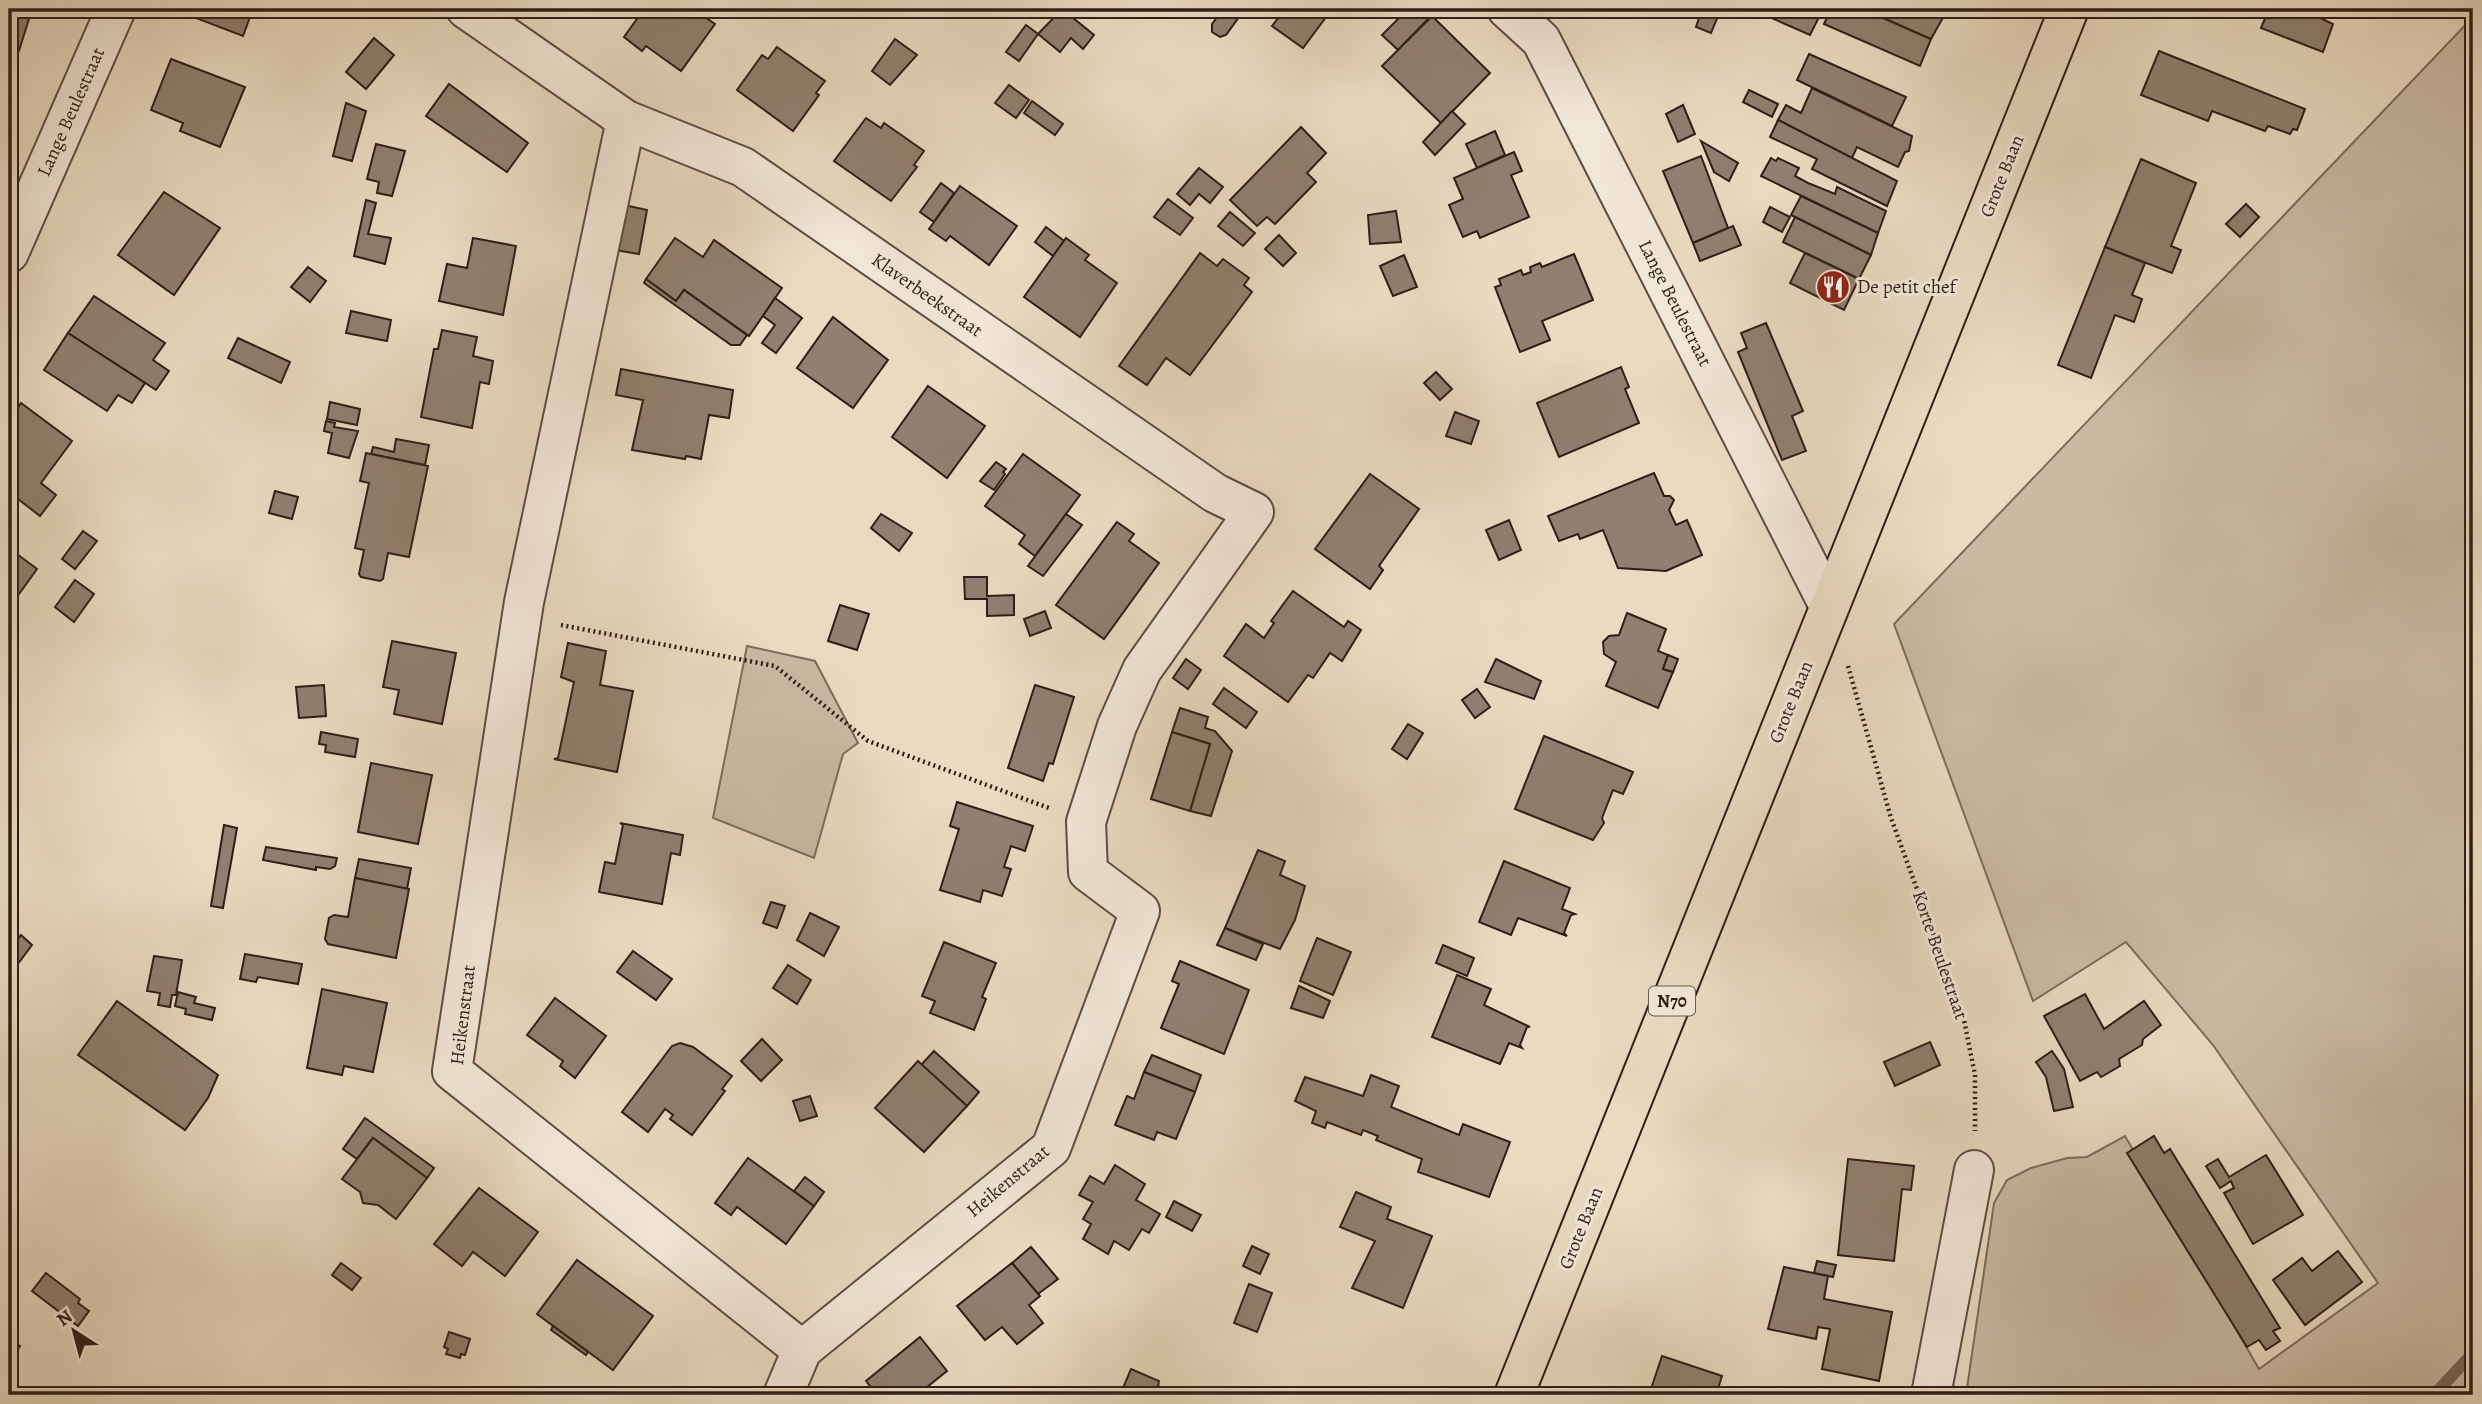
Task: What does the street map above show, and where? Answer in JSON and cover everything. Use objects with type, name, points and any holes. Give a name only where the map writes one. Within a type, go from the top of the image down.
[{"type":"main road","name":"Grote Baan","points":[[1514,1395],[2069,9]]},
{"type":"street","name":"Lange Beulestraat","points":[[9,253],[116,9]]},
{"type":"street","name":"Klaverbeekstraat","points":[[466,9],[626,120],[743,167],[1215,494],[1254,512],[1142,670],[1117,726],[1086,822]]},
{"type":"street","name":"Lange Beulestraat","points":[[1507,9],[1541,40],[1829,606]]},
{"type":"street","points":[[523,610],[626,120]]},
{"type":"street","name":"Heikenstraat","points":[[523,610],[452,1071],[802,1350]]},
{"type":"street","name":"Heikenstraat","points":[[783,1395],[802,1350],[1051,1148],[1140,911],[1088,872],[1086,822]]},
{"type":"street","points":[[1931,1395],[1975,1170]]},
{"type":"path","name":"Korte Beulestraat","points":[[1829,606],[1891,818],[1963,1015],[1975,1075],[1975,1170]]},
{"type":"path","points":[[523,610],[775,666],[813,693],[868,741],[1086,822]]},
{"type":"shaded area","points":[[2473,17],[2473,1395],[1966,1395],[1994,1203],[2007,1180],[2031,1168],[2067,1158],[2087,1157],[2125,1136],[2259,1369],[2378,1283],[2213,1045],[2126,942],[2033,1001],[1894,624]]},
{"type":"shaded area","points":[[747,646],[815,661],[858,743],[843,754],[814,858],[713,818]]},
{"type":"building","points":[[9,9],[32,9],[19,51],[9,47]]},
{"type":"building","points":[[200,9],[253,9],[243,36],[196,18]]},
{"type":"building","points":[[644,9],[693,9],[715,24],[681,71],[646,46],[642,51],[624,37]]},
{"type":"building","points":[[1062,9],[1094,35],[1083,49],[1071,38],[1060,52],[1038,34]]},
{"type":"building","points":[[1223,9],[1236,9],[1239,17],[1226,35],[1220,37],[1212,32],[1212,24]]},
{"type":"building","points":[[1277,9],[1332,9],[1303,48],[1272,26],[1282,13]]},
{"type":"building","points":[[1408,9],[1423,9],[1431,16],[1398,50],[1382,35]]},
{"type":"building","points":[[1702,9],[1721,9],[1711,33],[1696,27]]},
{"type":"building","points":[[1751,9],[1800,9],[1819,17],[1810,35]]},
{"type":"building","points":[[1831,9],[1863,9],[1931,39],[1920,66],[1824,24]]},
{"type":"building","points":[[1863,9],[1934,9],[1945,14],[1931,39]]},
{"type":"building","points":[[2269,9],[2321,9],[2318,17],[2333,24],[2323,52],[2261,28]]},
{"type":"building","points":[[1432,16],[1490,73],[1441,123],[1382,66]]},
{"type":"building","points":[[1026,25],[1038,34],[1019,61],[1006,52]]},
{"type":"building","points":[[374,38],[394,55],[366,89],[346,72]]},
{"type":"building","points":[[895,39],[917,55],[890,85],[872,71]]},
{"type":"building","points":[[777,47],[825,81],[816,93],[819,95],[793,131],[737,90],[762,55],[768,59]]},
{"type":"building","points":[[2159,51],[2305,109],[2297,130],[2293,129],[2290,134],[2268,126],[2265,131],[2212,111],[2208,121],[2141,95]]},
{"type":"building","points":[[1809,54],[1906,97],[1892,126],[1797,80]]},
{"type":"building","points":[[171,59],[245,87],[220,147],[180,131],[183,123],[151,110]]},
{"type":"building","points":[[449,84],[528,143],[507,172],[426,116]]},
{"type":"building","points":[[1009,85],[1029,100],[1016,118],[995,103]]},
{"type":"building","points":[[1812,88],[1912,136],[1909,151],[1905,152],[1898,167],[1857,147],[1852,158],[1778,120],[1786,105],[1801,113]]},
{"type":"building","points":[[1749,90],[1778,104],[1772,117],[1743,102]]},
{"type":"building","points":[[1032,101],[1063,124],[1055,135],[1024,113]]},
{"type":"building","points":[[346,103],[366,111],[352,161],[333,156]]},
{"type":"building","points":[[1683,105],[1695,134],[1678,142],[1666,114]]},
{"type":"building","points":[[1452,111],[1465,124],[1435,155],[1423,142]]},
{"type":"building","points":[[866,118],[881,128],[884,123],[924,151],[914,165],[917,167],[891,201],[834,161]]},
{"type":"building","points":[[1778,120],[1897,181],[1887,206],[1812,169],[1817,159],[1770,137]]},
{"type":"building","points":[[1301,127],[1326,153],[1307,173],[1316,182],[1275,224],[1267,217],[1257,226],[1230,200]]},
{"type":"building","points":[[1495,131],[1505,155],[1477,168],[1466,144]]},
{"type":"building","points":[[1701,141],[1738,163],[1729,181],[1714,172]]},
{"type":"building","points":[[376,144],[405,151],[392,196],[377,193],[379,182],[367,179]]},
{"type":"building","points":[[1514,152],[1522,171],[1511,175],[1529,217],[1480,238],[1477,231],[1463,237],[1449,205],[1463,199],[1454,178]]},
{"type":"building","points":[[1701,156],[1728,228],[1693,243],[1663,171]]},
{"type":"building","points":[[1771,158],[1776,161],[1778,158],[1799,168],[1795,176],[1808,183],[1835,194],[1837,187],[1886,211],[1878,233],[1761,176]]},
{"type":"building","points":[[2141,159],[2196,183],[2171,246],[2181,250],[2172,273],[2105,247]]},
{"type":"building","points":[[1199,168],[1223,187],[1210,203],[1199,194],[1190,205],[1177,194]]},
{"type":"building","points":[[941,183],[954,193],[934,222],[920,212]]},
{"type":"building","points":[[960,186],[1017,226],[989,265],[950,236],[946,241],[929,229]]},
{"type":"building","points":[[164,192],[220,228],[174,295],[118,255]]},
{"type":"building","points":[[1801,196],[1878,233],[1871,255],[1791,215]]},
{"type":"building","points":[[1168,199],[1193,218],[1180,235],[1154,217]]},
{"type":"building","points":[[366,200],[376,203],[368,234],[391,238],[385,264],[354,256]]},
{"type":"building","points":[[2246,204],[2259,217],[2240,237],[2226,224]]},
{"type":"building","points":[[624,205],[647,210],[639,254],[615,250]]},
{"type":"building","points":[[1770,207],[1790,217],[1782,232],[1763,222]]},
{"type":"building","points":[[1396,211],[1401,242],[1370,244],[1368,215]]},
{"type":"building","points":[[1230,212],[1255,233],[1243,246],[1218,226]]},
{"type":"building","points":[[1795,217],[1871,255],[1859,279],[1783,242]]},
{"type":"building","points":[[1733,226],[1741,245],[1700,261],[1693,243]]},
{"type":"building","points":[[1046,227],[1064,241],[1053,256],[1035,242]]},
{"type":"building","points":[[1279,235],[1296,253],[1283,266],[1265,249]]},
{"type":"building","points":[[473,238],[516,246],[503,315],[439,301],[447,264],[467,268]]},
{"type":"building","points":[[675,238],[703,257],[714,240],[782,288],[749,336],[684,290],[676,301],[646,279]]},
{"type":"building","points":[[1066,238],[1089,255],[1085,260],[1117,283],[1080,337],[1024,297]]},
{"type":"building","points":[[2105,247],[2145,263],[2132,295],[2142,299],[2134,322],[2115,315],[2091,378],[2058,365]]},
{"type":"building","points":[[1200,253],[1217,266],[1223,259],[1249,278],[1244,285],[1252,292],[1190,375],[1166,358],[1147,385],[1119,366]]},
{"type":"building","points":[[1805,253],[1859,279],[1844,310],[1790,283]]},
{"type":"building","points":[[1574,254],[1593,300],[1542,321],[1550,340],[1520,352],[1495,287],[1501,285],[1499,279],[1521,270],[1523,275],[1531,272],[1530,267],[1540,263],[1542,267]]},
{"type":"building","points":[[1404,255],[1417,287],[1393,296],[1380,266]]},
{"type":"building","points":[[308,267],[326,281],[310,302],[291,287]]},
{"type":"building","points":[[646,279],[676,301],[684,290],[747,335],[740,345],[731,345],[644,283]]},
{"type":"building","points":[[94,296],[165,343],[153,360],[169,371],[156,390],[68,333]]},
{"type":"building","points":[[775,298],[802,318],[776,353],[762,343],[775,325],[763,316]]},
{"type":"building","points":[[351,311],[391,320],[387,341],[346,333]]},
{"type":"building","points":[[833,317],[888,360],[853,408],[797,368]]},
{"type":"building","points":[[1766,323],[1803,411],[1792,416],[1806,451],[1782,460],[1738,352],[1747,348],[1741,333]]},
{"type":"building","points":[[442,330],[477,337],[473,356],[493,361],[489,384],[480,382],[472,428],[421,417],[434,349],[438,349]]},
{"type":"building","points":[[68,333],[145,383],[132,403],[118,395],[107,411],[44,370]]},
{"type":"building","points":[[238,338],[290,362],[281,383],[228,358]]},
{"type":"building","points":[[1621,367],[1629,387],[1625,389],[1639,423],[1559,457],[1537,403]]},
{"type":"building","points":[[621,369],[733,390],[729,418],[709,415],[701,459],[632,450],[643,400],[616,395]]},
{"type":"building","points":[[1436,372],[1452,389],[1440,400],[1424,383]]},
{"type":"building","points":[[928,386],[985,426],[947,478],[892,437]]},
{"type":"building","points":[[330,402],[360,409],[357,425],[327,419]]},
{"type":"building","points":[[21,403],[72,441],[41,483],[56,495],[40,516],[9,492],[9,421]]},
{"type":"building","points":[[1455,412],[1479,421],[1471,444],[1446,436]]},
{"type":"building","points":[[326,421],[335,423],[334,427],[358,431],[349,458],[328,453],[332,433],[324,431]]},
{"type":"building","points":[[396,439],[429,445],[425,465],[371,454],[373,447],[394,452]]},
{"type":"building","points":[[366,453],[428,466],[409,557],[388,553],[383,579],[380,581],[361,577],[359,574],[364,550],[355,548],[369,483],[360,481]]},
{"type":"building","points":[[1023,454],[1080,495],[1035,556],[1019,544],[1025,535],[985,506]]},
{"type":"building","points":[[996,462],[1006,469],[994,490],[980,481]]},
{"type":"building","points":[[1654,473],[1664,496],[1670,496],[1674,500],[1669,510],[1676,525],[1687,520],[1702,555],[1666,571],[1618,568],[1603,530],[1580,539],[1578,534],[1559,541],[1548,516]]},
{"type":"building","points":[[1370,474],[1419,509],[1379,566],[1383,570],[1370,589],[1315,549]]},
{"type":"building","points":[[275,491],[298,497],[292,519],[269,513]]},
{"type":"building","points":[[881,514],[912,533],[899,551],[871,528]]},
{"type":"building","points":[[1066,514],[1082,525],[1043,576],[1028,566]]},
{"type":"building","points":[[1509,520],[1521,550],[1499,560],[1486,530]]},
{"type":"building","points":[[1117,522],[1134,534],[1129,541],[1159,563],[1104,639],[1056,605]]},
{"type":"building","points":[[83,531],[97,541],[75,569],[62,559]]},
{"type":"building","points":[[9,548],[37,569],[9,608]]},
{"type":"building","points":[[964,577],[987,577],[987,596],[1014,595],[1014,615],[987,616],[987,599],[965,599]]},
{"type":"building","points":[[75,580],[94,594],[74,622],[55,607]]},
{"type":"building","points":[[1293,591],[1344,627],[1348,621],[1361,630],[1342,661],[1330,653],[1313,678],[1308,675],[1288,702],[1224,656],[1246,624],[1264,638],[1274,623],[1271,621]]},
{"type":"building","points":[[840,605],[869,614],[857,650],[828,641]]},
{"type":"building","points":[[1045,611],[1051,628],[1030,636],[1024,619]]},
{"type":"building","points":[[1627,613],[1666,629],[1658,651],[1668,655],[1663,669],[1673,672],[1658,708],[1606,686],[1616,662],[1604,654],[1603,642],[1609,636],[1619,635]]},
{"type":"building","points":[[392,641],[456,653],[442,724],[394,714],[399,690],[383,687]]},
{"type":"building","points":[[568,643],[606,651],[600,685],[633,691],[617,772],[554,759],[558,758],[574,682],[561,677]]},
{"type":"building","points":[[1668,655],[1678,659],[1673,672],[1663,669]]},
{"type":"building","points":[[1186,659],[1201,670],[1188,689],[1173,678]]},
{"type":"building","points":[[1496,659],[1541,681],[1534,699],[1485,682]]},
{"type":"building","points":[[324,685],[326,716],[299,718],[296,687]]},
{"type":"building","points":[[1035,685],[1074,697],[1053,764],[1049,763],[1043,781],[1008,768]]},
{"type":"building","points":[[1224,688],[1257,712],[1246,728],[1213,704]]},
{"type":"building","points":[[1477,689],[1490,707],[1475,718],[1462,700]]},
{"type":"building","points":[[1180,708],[1208,717],[1205,728],[1215,731],[1232,751],[1211,816],[1190,811],[1210,744],[1172,732]]},
{"type":"building","points":[[1408,724],[1423,733],[1407,759],[1392,749]]},
{"type":"building","points":[[321,732],[358,739],[355,757],[325,752],[326,745],[319,744]]},
{"type":"building","points":[[1172,732],[1210,744],[1190,811],[1151,799]]},
{"type":"building","points":[[1544,736],[1633,772],[1623,794],[1613,790],[1602,818],[1604,823],[1593,840],[1515,809]]},
{"type":"building","points":[[371,763],[432,775],[418,844],[358,832]]},
{"type":"building","points":[[957,802],[1033,826],[1025,851],[1011,846],[1004,867],[1011,869],[1002,896],[983,890],[980,902],[940,890],[959,829],[950,826]]},
{"type":"building","points":[[620,823],[683,835],[680,855],[671,853],[662,904],[599,892],[605,862],[615,864],[623,825]]},
{"type":"building","points":[[224,825],[237,828],[223,908],[211,906]]},
{"type":"building","points":[[9,837],[18,847],[9,856]]},
{"type":"building","points":[[266,847],[337,858],[335,866],[330,869],[316,867],[316,870],[263,860]]},
{"type":"building","points":[[1258,850],[1285,861],[1280,875],[1305,886],[1295,920],[1280,949],[1225,928]]},
{"type":"building","points":[[359,859],[411,868],[407,889],[355,878]]},
{"type":"building","points":[[1504,861],[1570,888],[1562,909],[1575,914],[1571,915],[1564,933],[1567,936],[1518,918],[1511,935],[1479,922]]},
{"type":"building","points":[[355,878],[409,889],[396,958],[328,944],[325,939],[329,918],[334,915],[348,917]]},
{"type":"building","points":[[771,902],[785,906],[777,928],[763,923]]},
{"type":"building","points":[[810,913],[839,927],[824,956],[797,940]]},
{"type":"building","points":[[1225,928],[1263,944],[1256,960],[1217,945]]},
{"type":"building","points":[[21,935],[32,945],[17,965],[9,958],[9,950]]},
{"type":"building","points":[[1317,938],[1351,952],[1333,995],[1300,981]]},
{"type":"building","points":[[944,942],[996,963],[982,997],[986,999],[974,1030],[930,1013],[935,1001],[922,996]]},
{"type":"building","points":[[1443,945],[1474,958],[1467,976],[1436,963]]},
{"type":"building","points":[[633,951],[672,979],[656,1000],[617,972]]},
{"type":"building","points":[[245,954],[302,964],[298,984],[258,977],[256,982],[240,979]]},
{"type":"building","points":[[154,956],[182,960],[176,995],[172,995],[170,1007],[158,1005],[160,993],[147,991]]},
{"type":"building","points":[[1180,961],[1249,990],[1224,1054],[1161,1028],[1179,984],[1172,981]]},
{"type":"building","points":[[788,965],[811,980],[797,1004],[773,988]]},
{"type":"building","points":[[1457,975],[1491,989],[1484,1005],[1530,1027],[1527,1027],[1520,1045],[1522,1048],[1509,1043],[1500,1064],[1432,1037]]},
{"type":"building","points":[[1299,986],[1330,1001],[1323,1018],[1291,1008]]},
{"type":"building","points":[[322,989],[387,1003],[373,1072],[344,1066],[342,1075],[307,1068]]},
{"type":"building","points":[[178,992],[196,997],[194,1003],[215,1008],[212,1020],[185,1014],[186,1009],[175,1006]]},
{"type":"building","points":[[2085,994],[2104,1029],[2144,1001],[2161,1025],[2143,1039],[2142,1045],[2119,1059],[2120,1066],[2101,1077],[2097,1072],[2080,1081],[2044,1016]]},
{"type":"building","points":[[555,998],[606,1036],[575,1078],[560,1066],[563,1061],[527,1035]]},
{"type":"building","points":[[117,1001],[218,1075],[208,1098],[185,1130],[78,1055]]},
{"type":"building","points":[[762,1039],[782,1060],[761,1081],[741,1061]]},
{"type":"building","points":[[1930,1042],[1940,1065],[1895,1086],[1884,1062]]},
{"type":"building","points":[[680,1043],[693,1047],[732,1076],[722,1089],[725,1091],[692,1135],[670,1119],[673,1115],[665,1109],[648,1132],[622,1112],[672,1046]]},
{"type":"building","points":[[934,1051],[979,1092],[967,1106],[921,1065]]},
{"type":"building","points":[[2052,1051],[2064,1069],[2073,1107],[2054,1111],[2046,1077],[2036,1062]]},
{"type":"building","points":[[1152,1055],[1201,1075],[1195,1092],[1144,1072]]},
{"type":"building","points":[[918,1061],[967,1106],[924,1152],[875,1108]]},
{"type":"building","points":[[1144,1072],[1195,1092],[1176,1139],[1157,1132],[1154,1140],[1115,1125],[1127,1096],[1134,1099]]},
{"type":"building","points":[[1371,1075],[1399,1086],[1391,1107],[1459,1135],[1463,1124],[1510,1142],[1489,1197],[1418,1172],[1422,1159],[1376,1140],[1378,1136],[1363,1130],[1361,1135],[1327,1122],[1325,1128],[1312,1123],[1316,1111],[1295,1101],[1305,1077],[1363,1096]]},
{"type":"building","points":[[810,1096],[817,1116],[800,1121],[793,1101]]},
{"type":"building","points":[[365,1118],[434,1168],[427,1178],[373,1138],[357,1159],[343,1149]]},
{"type":"building","points":[[2154,1136],[2164,1153],[2170,1149],[2280,1328],[2273,1331],[2280,1341],[2266,1350],[2259,1340],[2247,1347],[2127,1153]]},
{"type":"building","points":[[373,1138],[427,1178],[396,1219],[378,1205],[363,1203],[360,1192],[342,1179]]},
{"type":"building","points":[[2266,1155],[2303,1215],[2253,1244],[2224,1193],[2234,1188],[2231,1181],[2220,1188],[2206,1166],[2218,1159],[2229,1177]]},
{"type":"building","points":[[748,1158],[814,1206],[786,1244],[737,1207],[731,1215],[715,1203]]},
{"type":"building","points":[[1848,1159],[1914,1166],[1911,1190],[1902,1189],[1894,1261],[1838,1255]]},
{"type":"building","points":[[1115,1165],[1145,1184],[1136,1200],[1160,1214],[1149,1233],[1142,1229],[1129,1250],[1114,1241],[1108,1254],[1083,1239],[1091,1224],[1083,1219],[1093,1202],[1079,1195],[1090,1176],[1104,1184]]},
{"type":"building","points":[[805,1177],[824,1192],[814,1206],[794,1191]]},
{"type":"building","points":[[479,1188],[538,1232],[505,1276],[473,1252],[462,1266],[434,1244]]},
{"type":"building","points":[[1356,1192],[1391,1207],[1387,1219],[1432,1236],[1403,1308],[1352,1288],[1375,1241],[1340,1227]]},
{"type":"building","points":[[1174,1201],[1201,1215],[1192,1231],[1166,1217]]},
{"type":"building","points":[[1252,1246],[1269,1254],[1260,1274],[1243,1266]]},
{"type":"building","points":[[1031,1247],[1058,1279],[1038,1294],[1012,1263]]},
{"type":"building","points":[[2338,1251],[2362,1282],[2305,1325],[2273,1280],[2302,1258],[2312,1271]]},
{"type":"building","points":[[577,1260],[653,1316],[613,1370],[537,1314]]},
{"type":"building","points":[[1817,1261],[1836,1265],[1833,1277],[1814,1273]]},
{"type":"building","points":[[341,1263],[361,1278],[352,1290],[332,1275]]},
{"type":"building","points":[[1012,1263],[1040,1296],[1029,1305],[1043,1323],[1017,1344],[1002,1327],[985,1340],[957,1306]]},
{"type":"building","points":[[1784,1267],[1828,1276],[1824,1299],[1892,1312],[1879,1381],[1822,1369],[1830,1329],[1818,1327],[1816,1339],[1768,1329]]},
{"type":"building","points":[[46,1273],[80,1299],[78,1303],[89,1311],[78,1326],[32,1291]]},
{"type":"building","points":[[1249,1284],[1272,1293],[1257,1332],[1234,1323]]},
{"type":"building","points":[[553,1326],[588,1352],[586,1355],[551,1330]]},
{"type":"building","points":[[449,1332],[470,1339],[465,1355],[461,1354],[460,1358],[446,1354],[448,1349],[444,1347]]},
{"type":"building","points":[[920,1337],[947,1371],[917,1395],[877,1395],[866,1381]]},
{"type":"building","points":[[9,1339],[20,1346],[9,1362]]},
{"type":"building","points":[[1662,1356],[1722,1376],[1716,1395],[1649,1395]]},
{"type":"building","points":[[1131,1369],[1159,1381],[1158,1386],[1174,1393],[1120,1395]]},
{"type":"waterway","points":[[2434,1395],[2473,1353]]},
{"type":"place","name":"De petit chef","points":[[1833,287]]}]
